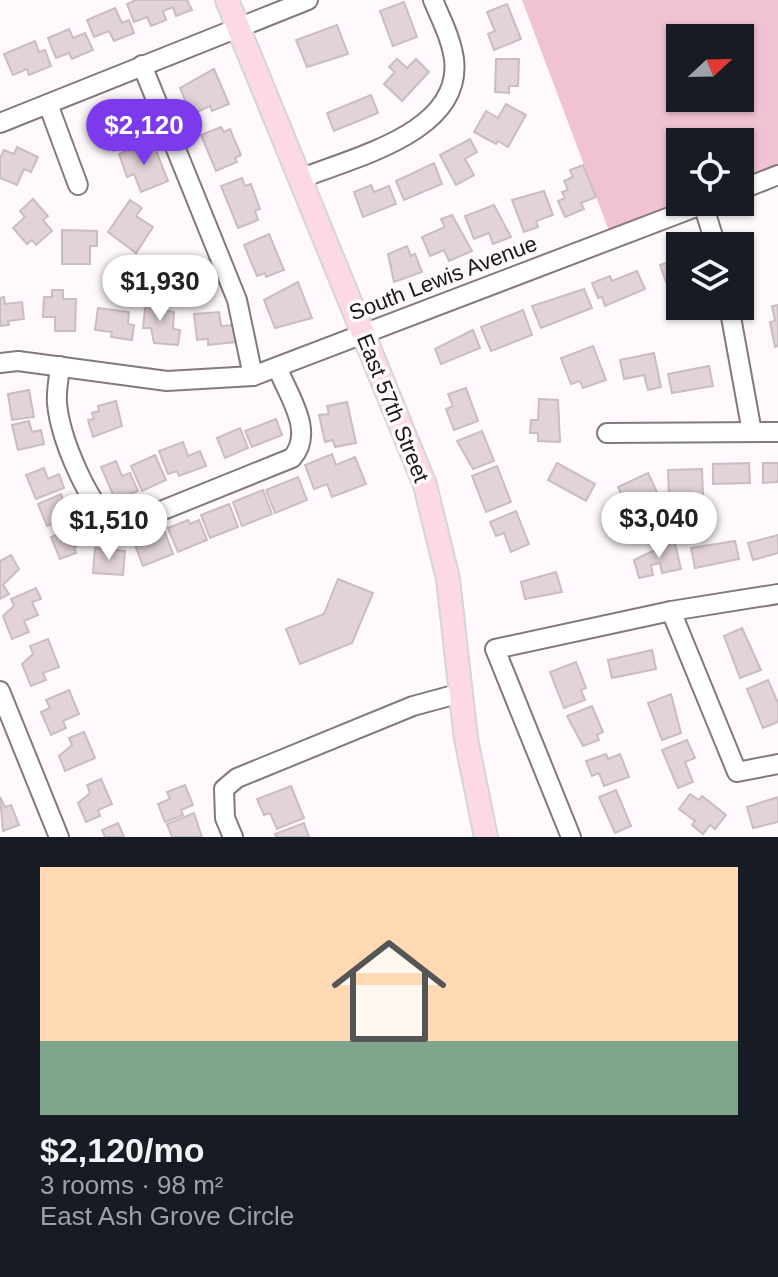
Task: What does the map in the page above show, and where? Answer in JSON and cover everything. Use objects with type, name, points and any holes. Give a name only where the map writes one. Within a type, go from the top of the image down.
[{"type":"main road","name":"East 57th Street","points":[[227,0],[425,485],[448,579],[472,779],[486,837]]},
{"type":"street","points":[[0,123],[308,0]]},
{"type":"street","points":[[300,179],[415,132],[436,114],[452,85],[454,60],[433,0]]},
{"type":"street","points":[[142,65],[237,300],[253,376]]},
{"type":"street","points":[[48,104],[78,185]]},
{"type":"street","points":[[754,184],[778,175]]},
{"type":"street","name":"South Lewis Avenue","points":[[0,363],[18,361],[167,381],[253,376],[672,216]]},
{"type":"street","points":[[732,320],[752,432]]},
{"type":"street","points":[[60,366],[57,405],[67,439],[92,502],[102,516],[116,525],[292,458],[303,443],[303,431],[278,369]]},
{"type":"street","points":[[607,433],[778,432]]},
{"type":"street","points":[[571,837],[495,649],[671,611],[778,594]]},
{"type":"street","points":[[671,611],[737,772],[778,764]]},
{"type":"street","points":[[0,691],[59,837]]},
{"type":"street","points":[[233,837],[223,801],[224,789],[237,778],[413,706],[461,693]]},
{"type":"shaded area","points":[[522,0],[778,0],[778,175],[754,184],[754,128],[666,128],[666,216],[672,216],[612,239]]},
{"type":"building","points":[[136,0],[187,0],[192,10],[176,16],[173,7],[163,11],[166,20],[151,26],[147,17],[134,22],[127,4]]},
{"type":"building","points":[[404,2],[417,37],[393,46],[380,11]]},
{"type":"building","points":[[507,4],[521,39],[494,50],[488,34],[495,31],[487,12]]},
{"type":"building","points":[[115,8],[122,23],[129,20],[134,33],[114,41],[109,31],[94,37],[87,20]]},
{"type":"building","points":[[337,25],[348,54],[307,67],[296,40]]},
{"type":"building","points":[[69,29],[73,38],[85,33],[93,50],[72,59],[69,53],[56,58],[48,38]]},
{"type":"building","points":[[35,41],[39,52],[45,50],[51,66],[29,75],[27,69],[13,75],[4,54]]},
{"type":"building","points":[[397,59],[407,68],[416,59],[429,72],[402,101],[384,84],[395,72],[389,67]]},
{"type":"building","points":[[496,59],[519,59],[518,86],[509,86],[509,93],[495,92]]},
{"type":"building","points":[[214,69],[229,104],[212,111],[210,106],[191,115],[180,88]]},
{"type":"building","points":[[371,95],[378,113],[334,131],[327,113]]},
{"type":"building","points":[[125,100],[128,107],[133,105],[138,115],[133,116],[139,131],[126,137],[129,144],[114,151],[104,128],[112,124],[106,108]]},
{"type":"building","points":[[506,104],[526,115],[508,147],[474,132],[486,111],[498,118]]},
{"type":"building","points":[[221,127],[224,132],[230,129],[241,155],[235,158],[237,162],[216,171],[201,135]]},
{"type":"building","points":[[470,139],[477,152],[465,159],[474,175],[456,185],[440,155]]},
{"type":"building","points":[[141,145],[142,149],[154,145],[168,181],[141,192],[134,174],[127,177],[119,154]]},
{"type":"building","points":[[17,147],[38,157],[31,172],[24,169],[17,185],[0,178],[0,158],[4,150],[14,154]]},
{"type":"building","points":[[434,163],[442,184],[404,200],[396,181]]},
{"type":"building","points":[[583,165],[596,197],[581,203],[584,209],[565,217],[558,201],[565,198],[562,192],[568,190],[564,181],[573,177],[570,170]]},
{"type":"building","points":[[242,178],[245,186],[251,184],[260,209],[255,211],[258,220],[238,228],[221,186]]},
{"type":"building","points":[[371,185],[374,192],[389,186],[396,204],[363,217],[354,192]]},
{"type":"building","points":[[544,191],[553,215],[536,221],[538,227],[524,232],[512,200]]},
{"type":"building","points":[[33,199],[48,216],[43,220],[52,231],[36,245],[32,240],[27,244],[13,228],[25,217],[20,211]]},
{"type":"building","points":[[130,200],[142,208],[136,216],[153,227],[136,253],[108,232]]},
{"type":"building","points":[[494,205],[511,237],[493,244],[489,233],[474,239],[465,216]]},
{"type":"building","points":[[452,215],[472,251],[449,261],[444,250],[430,256],[422,237],[445,227],[441,219]]},
{"type":"building","points":[[62,230],[97,231],[97,246],[90,246],[90,264],[62,264]]},
{"type":"building","points":[[269,234],[284,270],[266,277],[265,273],[257,276],[244,245]]},
{"type":"building","points":[[407,246],[411,256],[415,254],[422,272],[394,282],[388,254]]},
{"type":"building","points":[[666,263],[666,282],[660,265]]},
{"type":"building","points":[[637,271],[645,289],[605,306],[602,297],[598,298],[592,283],[610,276],[612,281]]},
{"type":"building","points":[[298,282],[312,318],[275,328],[264,300]]},
{"type":"building","points":[[584,289],[592,308],[541,328],[532,306]]},
{"type":"building","points":[[52,290],[63,290],[63,299],[76,299],[75,331],[55,331],[55,317],[43,317],[44,297],[52,297]]},
{"type":"building","points":[[4,297],[5,304],[22,302],[24,319],[8,321],[9,325],[0,326],[0,298]]},
{"type":"building","points":[[146,299],[162,301],[161,310],[174,312],[173,329],[180,330],[178,345],[154,343],[151,328],[143,328]]},
{"type":"building","points":[[778,305],[778,346],[775,347],[770,322],[775,321],[772,306]]},
{"type":"building","points":[[98,308],[129,312],[128,324],[134,325],[132,340],[111,337],[112,332],[95,330]]},
{"type":"building","points":[[523,310],[532,335],[491,351],[481,327]]},
{"type":"building","points":[[219,312],[221,326],[234,325],[236,342],[208,345],[208,339],[197,340],[194,314]]},
{"type":"building","points":[[473,330],[480,348],[441,364],[435,349]]},
{"type":"building","points":[[593,346],[606,380],[583,388],[580,381],[571,384],[561,358]]},
{"type":"building","points":[[654,353],[661,387],[648,390],[644,375],[624,379],[620,360]]},
{"type":"building","points":[[709,366],[713,386],[672,393],[668,374]]},
{"type":"building","points":[[466,388],[478,421],[454,430],[446,409],[453,406],[448,394]]},
{"type":"building","points":[[29,390],[34,417],[12,420],[8,394]]},
{"type":"building","points":[[539,399],[558,400],[560,442],[538,441],[538,433],[530,433],[531,420],[538,420]]},
{"type":"building","points":[[116,401],[122,426],[93,437],[88,420],[94,419],[92,413],[99,411],[98,406]]},
{"type":"building","points":[[347,402],[356,443],[335,447],[333,440],[325,442],[319,415],[329,414],[327,406]]},
{"type":"building","points":[[276,419],[282,435],[252,447],[245,431]]},
{"type":"building","points":[[29,421],[32,432],[41,430],[44,444],[18,450],[12,425]]},
{"type":"building","points":[[240,428],[248,448],[225,458],[217,438]]},
{"type":"building","points":[[482,431],[494,461],[473,469],[457,441]]},
{"type":"building","points":[[183,442],[188,456],[200,451],[206,466],[179,476],[177,471],[168,474],[159,451]]},
{"type":"building","points":[[332,454],[336,465],[355,457],[366,484],[332,497],[327,484],[314,489],[305,465]]},
{"type":"building","points":[[155,455],[166,480],[142,491],[131,466]]},
{"type":"building","points":[[116,461],[122,476],[130,473],[138,491],[115,499],[101,467]]},
{"type":"building","points":[[557,463],[595,484],[586,501],[548,480]]},
{"type":"building","points":[[749,463],[750,483],[713,484],[713,464]]},
{"type":"building","points":[[763,463],[778,463],[778,482],[763,483]]},
{"type":"building","points":[[497,466],[511,502],[486,512],[472,476]]},
{"type":"building","points":[[44,468],[48,479],[59,474],[64,488],[36,499],[26,475]]},
{"type":"building","points":[[702,469],[703,496],[669,497],[668,470]]},
{"type":"building","points":[[648,473],[661,501],[639,512],[636,507],[629,510],[618,487]]},
{"type":"building","points":[[298,477],[307,500],[275,513],[266,490]]},
{"type":"building","points":[[263,490],[272,514],[242,526],[233,502]]},
{"type":"building","points":[[61,494],[64,502],[69,500],[75,514],[47,526],[38,504]]},
{"type":"building","points":[[229,504],[238,527],[210,538],[201,515]]},
{"type":"building","points":[[516,511],[529,544],[511,552],[504,533],[496,536],[490,522]]},
{"type":"building","points":[[78,519],[84,535],[78,537],[81,544],[74,547],[76,553],[60,559],[51,537],[66,532],[63,525]]},
{"type":"building","points":[[188,520],[190,524],[199,520],[207,540],[178,552],[168,528]]},
{"type":"building","points":[[164,530],[173,554],[143,566],[134,542]]},
{"type":"building","points":[[778,535],[778,553],[753,560],[748,543]]},
{"type":"building","points":[[674,539],[681,569],[662,573],[660,563],[651,565],[653,575],[639,578],[634,560],[657,549],[656,544]]},
{"type":"building","points":[[735,541],[739,559],[695,568],[691,548]]},
{"type":"building","points":[[95,548],[125,551],[123,575],[93,573]]},
{"type":"building","points":[[11,555],[19,569],[3,585],[9,594],[0,599],[0,561]]},
{"type":"building","points":[[556,572],[562,592],[525,599],[521,582]]},
{"type":"building","points":[[338,579],[373,593],[352,643],[300,664],[286,629],[324,614]]},
{"type":"building","points":[[36,588],[41,599],[32,602],[38,615],[24,621],[29,632],[12,639],[3,616],[14,606],[11,599]]},
{"type":"building","points":[[742,628],[761,670],[740,678],[724,636]]},
{"type":"building","points":[[48,639],[59,667],[43,673],[46,680],[31,686],[22,664],[33,654],[30,646]]},
{"type":"building","points":[[652,650],[656,669],[612,678],[608,660]]},
{"type":"building","points":[[576,662],[586,688],[581,690],[585,700],[564,708],[550,672]]},
{"type":"building","points":[[768,680],[778,703],[778,722],[763,728],[747,689]]},
{"type":"building","points":[[69,690],[79,714],[63,721],[66,728],[51,735],[41,712],[50,708],[46,700]]},
{"type":"building","points":[[671,694],[681,733],[662,740],[648,703]]},
{"type":"building","points":[[592,706],[603,732],[597,735],[599,740],[583,746],[567,716]]},
{"type":"building","points":[[84,732],[95,758],[65,771],[59,756],[72,745],[69,738]]},
{"type":"building","points":[[687,740],[695,758],[685,762],[693,782],[678,788],[662,750]]},
{"type":"building","points":[[606,754],[608,759],[620,754],[629,777],[604,786],[599,773],[592,776],[586,761]]},
{"type":"building","points":[[101,779],[112,804],[98,810],[100,816],[86,822],[78,803],[90,793],[87,785]]},
{"type":"building","points":[[185,785],[193,805],[181,810],[183,815],[165,822],[158,804],[170,799],[167,792]]},
{"type":"building","points":[[291,786],[304,818],[277,829],[270,813],[264,815],[257,799]]},
{"type":"building","points":[[616,790],[631,826],[615,833],[599,797]]},
{"type":"building","points":[[690,794],[699,800],[702,796],[726,815],[715,829],[710,825],[703,834],[692,825],[695,821],[679,809]]},
{"type":"building","points":[[0,797],[5,807],[11,805],[19,825],[3,831]]},
{"type":"building","points":[[778,797],[778,822],[753,828],[747,807]]},
{"type":"building","points":[[194,813],[202,837],[172,837],[167,824]]},
{"type":"building","points":[[118,823],[124,837],[105,837],[102,830]]},
{"type":"building","points":[[304,823],[309,837],[276,837],[275,834]]}]
